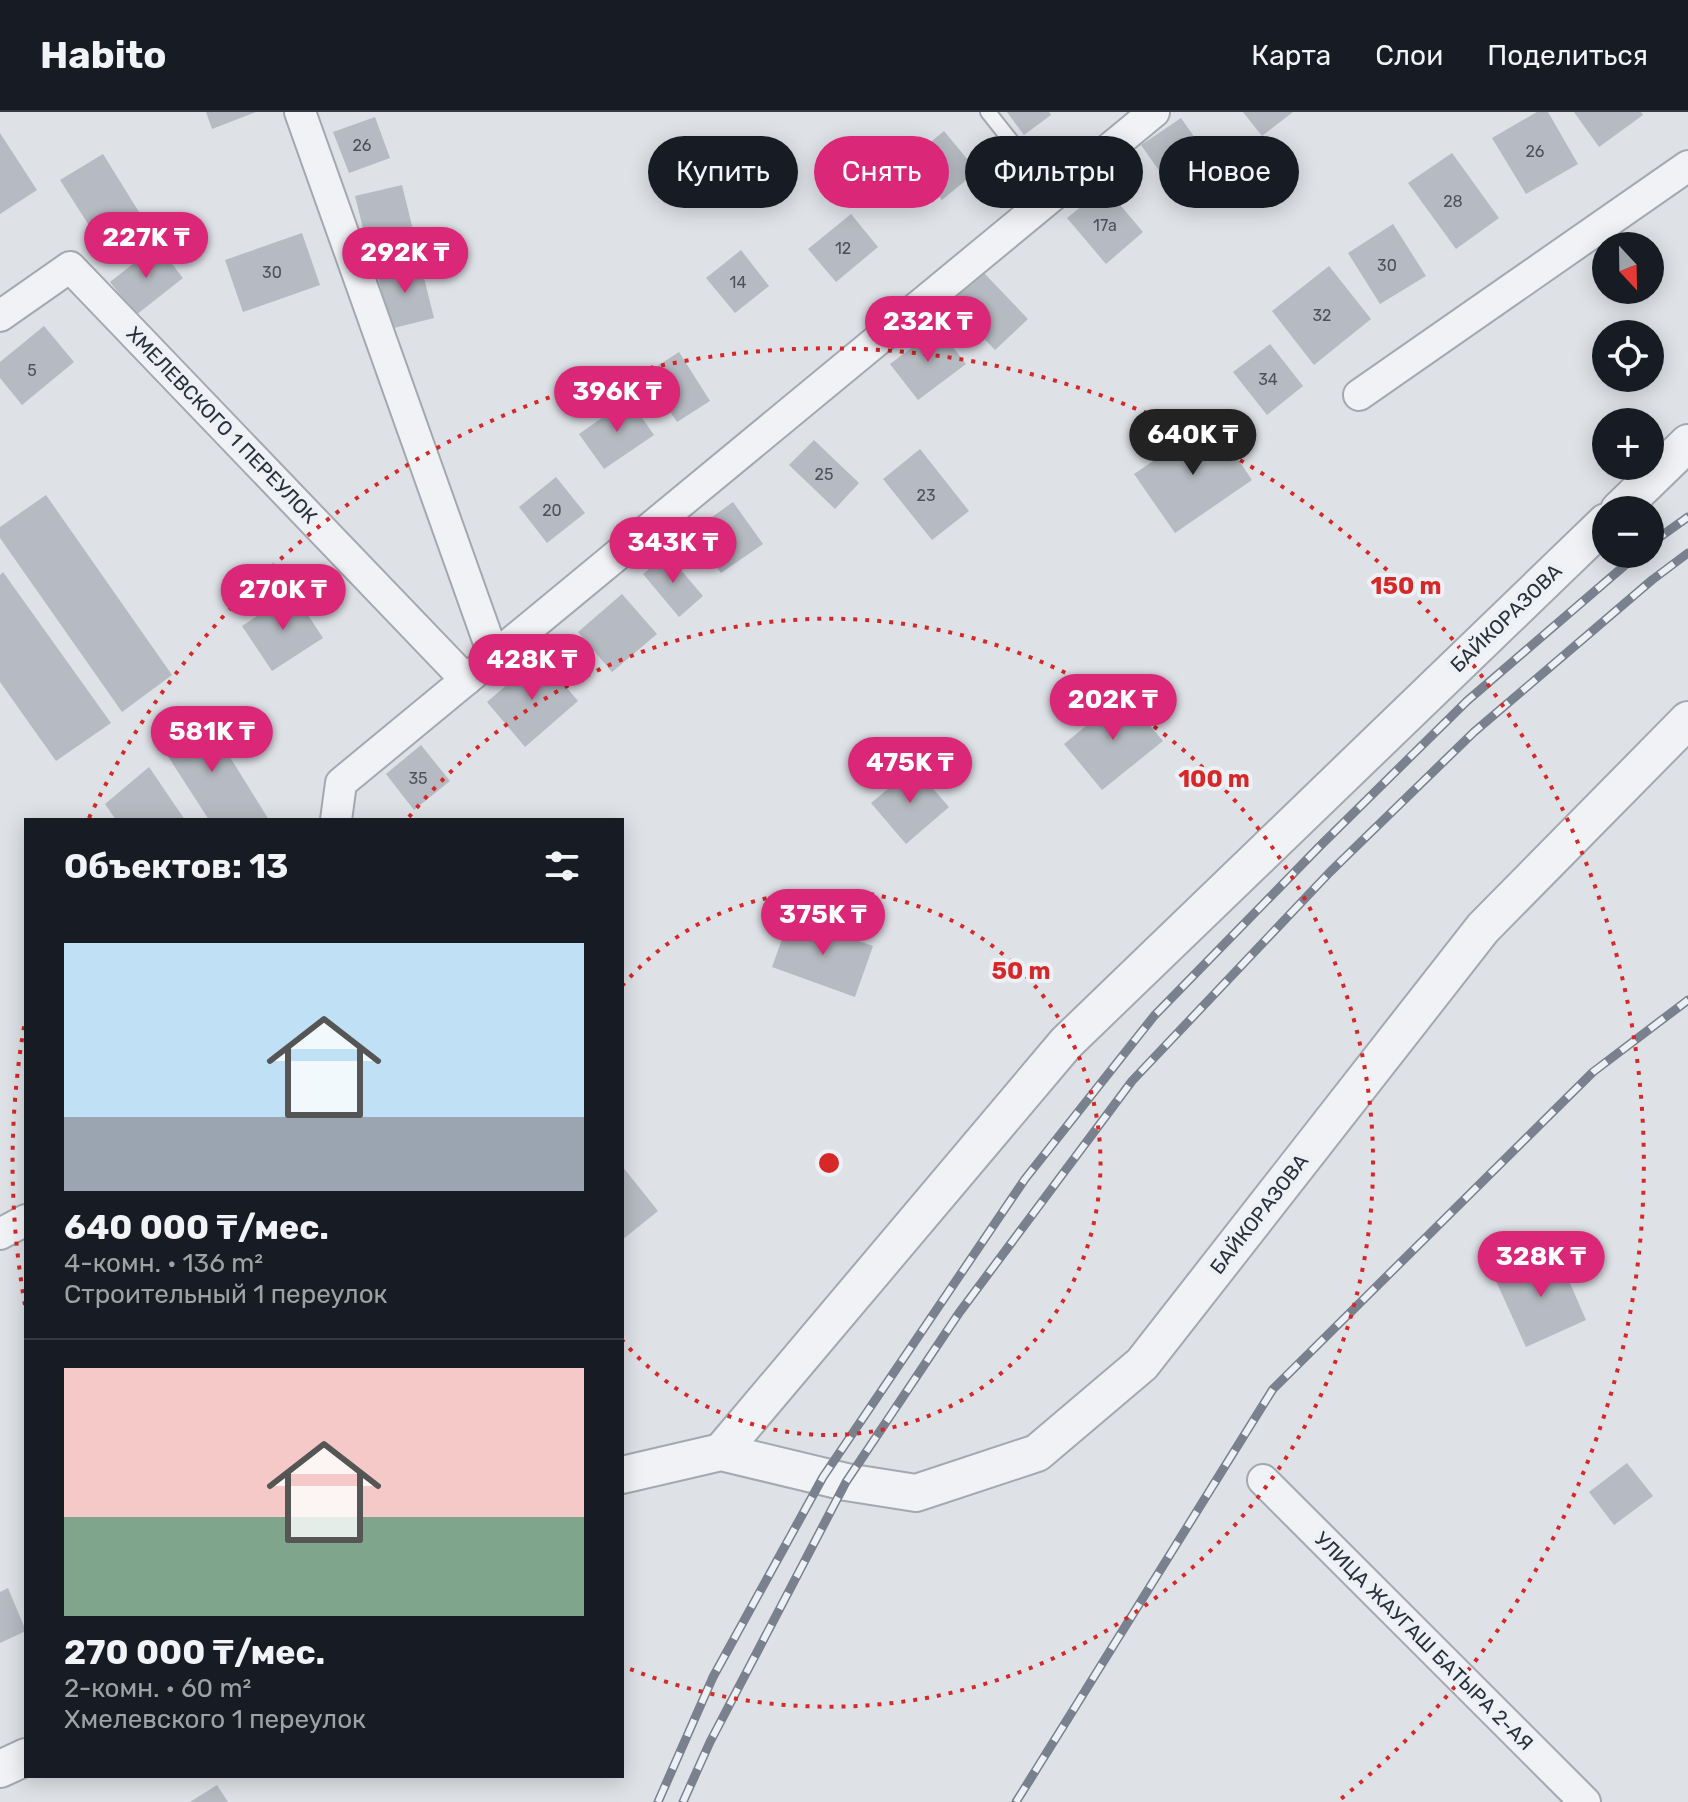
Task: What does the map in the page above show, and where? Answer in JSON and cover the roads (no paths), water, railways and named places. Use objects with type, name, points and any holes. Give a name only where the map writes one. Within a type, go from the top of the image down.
[{"type":"street","points":[[300,112],[494,657]]},
{"type":"street","points":[[1125,136],[1154,112]]},
{"type":"street","points":[[1359,395],[1688,166]]},
{"type":"street","points":[[336,818],[341,783],[1038,208]]},
{"type":"street","name":"ХМЕЛЕВСКОГО 1 ПЕРЕУЛОК","points":[[0,316],[70,267],[466,680]]},
{"type":"street","points":[[1633,496],[1688,443]]},
{"type":"street","name":"БАЙКОРАЗОВА","points":[[721,1452],[1066,1043],[1592,536]]},
{"type":"street","name":"БАЙКОРАЗОВА","points":[[624,1475],[721,1452],[846,1482],[916,1493],[1037,1453],[1142,1364],[1483,928],[1688,720]]},
{"type":"street","points":[[0,1234],[24,1221]]},
{"type":"street","name":"УЛИЦА ЖАУГАШ БАТЫРА 2-АЯ","points":[[1263,1480],[1585,1802]]},
{"type":"street","points":[[0,1769],[24,1758]]},
{"type":"lane","points":[[988,112],[1007,136]]},
{"type":"railway","points":[[1664,534],[1688,517]]},
{"type":"railway","points":[[683,1802],[710,1742],[846,1482],[959,1313],[1132,1081],[1330,872],[1474,732],[1688,553]]},
{"type":"railway","points":[[658,1802],[713,1677],[823,1477],[1025,1179],[1154,1016],[1319,847],[1467,701],[1622,568]]},
{"type":"railway","points":[[1016,1802],[1273,1389],[1593,1072],[1688,1000]]}]
